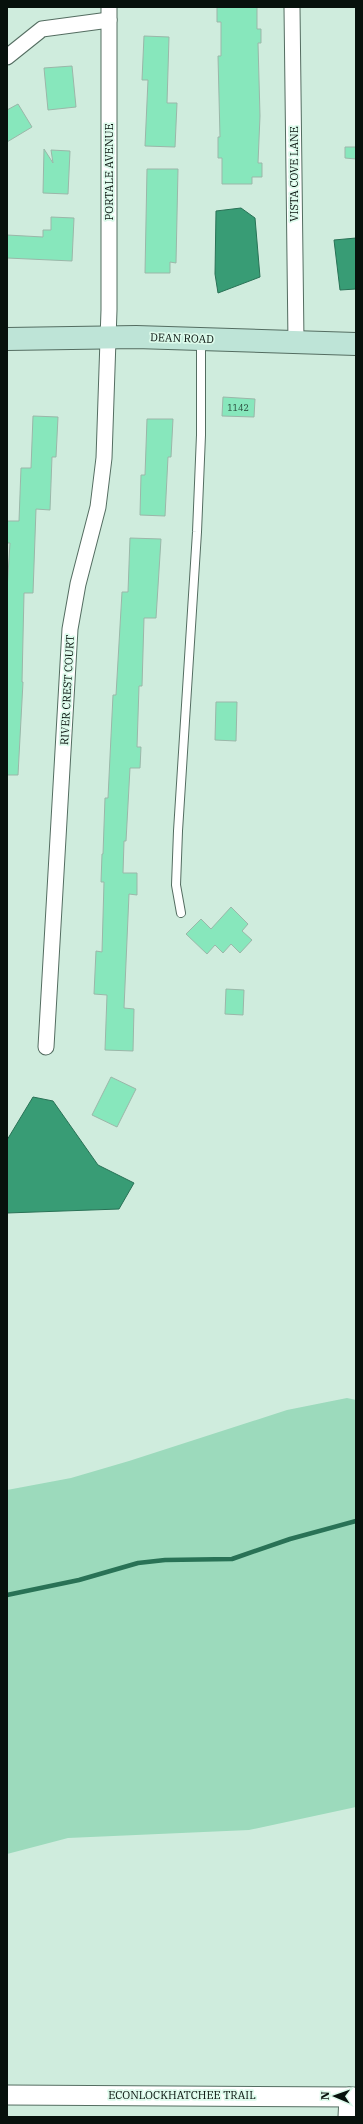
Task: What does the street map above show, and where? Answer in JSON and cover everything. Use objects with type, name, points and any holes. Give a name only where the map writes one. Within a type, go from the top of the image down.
[{"type":"main road","name":"DEAN ROAD","points":[[7,339],[108,337],[356,344]]},
{"type":"street","name":"VISTA COVE LANE","points":[[292,7],[296,342]]},
{"type":"street","points":[[7,58],[42,29],[109,13]]},
{"type":"street","name":"PORTALE AVENUE","points":[[108,337],[109,13]]},
{"type":"street","name":"RIVER CREST COURT","points":[[46,1047],[70,628],[78,584],[98,507],[104,458],[108,337]]},
{"type":"street","name":"ECONLOCKHATCHEE TRAIL","points":[[7,2094],[353,2097]]},
{"type":"street","points":[[348,2117],[353,2097]]},
{"type":"lane","points":[[181,913],[176,884],[197,524],[201,435],[201,339]]},
{"type":"shaded area","points":[[241,208],[255,218],[260,277],[218,293],[215,274],[216,211]]},
{"type":"shaded area","points":[[356,238],[356,289],[340,290],[334,240]]},
{"type":"shaded area","points":[[33,1097],[53,1101],[98,1165],[134,1183],[119,1209],[7,1213],[7,1140]]},
{"type":"shaded area","points":[[347,1398],[356,1400],[356,1807],[249,1830],[68,1838],[7,1854],[7,1490],[71,1478],[129,1461],[287,1410]]},
{"type":"building","points":[[217,7],[257,7],[257,29],[261,29],[261,43],[258,43],[260,116],[258,163],[262,163],[262,177],[252,177],[252,184],[222,184],[222,158],[218,158],[218,137],[220,137],[218,56],[221,56],[221,22],[217,22]]},
{"type":"building","points":[[144,36],[169,37],[167,103],[177,103],[175,147],[145,146],[148,80],[142,80]]},
{"type":"building","points":[[72,66],[76,107],[48,110],[44,68]]},
{"type":"building","points":[[18,104],[32,127],[7,142],[7,110]]},
{"type":"building","points":[[345,147],[356,147],[356,159],[345,158]]},
{"type":"building","points":[[44,149],[53,163],[51,150],[70,151],[68,194],[43,193]]},
{"type":"building","points":[[147,169],[178,169],[176,263],[170,262],[170,273],[145,273]]},
{"type":"building","points":[[51,217],[74,218],[72,261],[7,258],[7,235],[43,237],[43,230],[51,230]]},
{"type":"building","points":[[223,397],[255,399],[254,417],[222,416]]},
{"type":"building","points":[[33,416],[58,417],[56,457],[52,457],[50,510],[36,509],[33,593],[24,593],[23,682],[18,775],[7,775],[7,590],[10,543],[7,543],[7,521],[19,521],[21,468],[31,468]]},
{"type":"building","points":[[147,419],[173,419],[171,457],[168,457],[165,516],[140,515],[141,475],[145,475]]},
{"type":"building","points":[[130,538],[161,539],[156,618],[144,618],[142,686],[139,686],[137,747],[141,747],[140,768],[130,768],[126,841],[124,841],[123,873],[137,873],[137,895],[129,894],[124,1008],[134,1009],[133,1051],[105,1050],[107,995],[94,994],[96,951],[102,952],[104,882],[101,882],[105,798],[108,798],[113,695],[116,695],[122,592],[128,592]]},
{"type":"building","points":[[216,702],[237,702],[236,741],[215,740]]},
{"type":"building","points":[[231,907],[248,924],[242,931],[252,940],[240,953],[231,944],[223,953],[215,945],[207,954],[186,934],[201,919],[211,929]]},
{"type":"building","points":[[226,989],[244,990],[243,1015],[225,1014]]},
{"type":"building","points":[[111,1077],[136,1089],[117,1127],[92,1115]]},
{"type":"waterway","points":[[7,1595],[79,1580],[138,1563],[165,1560],[232,1559],[290,1539],[356,1521]]}]
